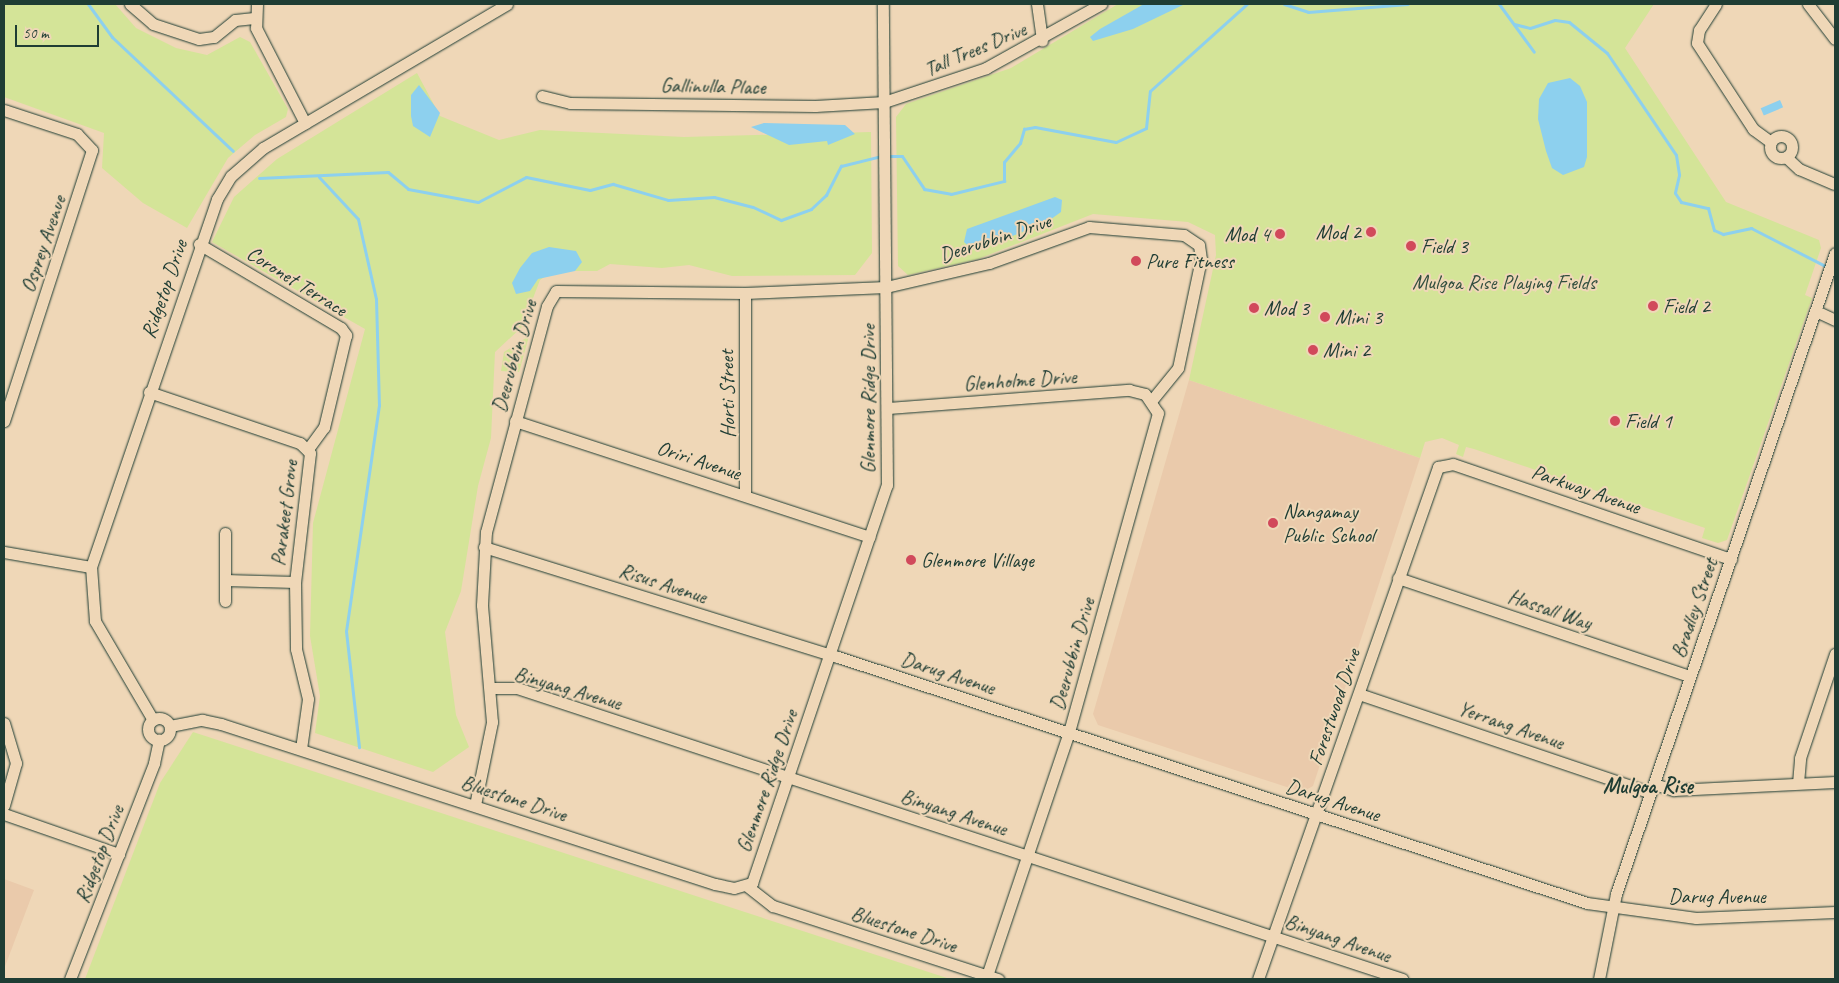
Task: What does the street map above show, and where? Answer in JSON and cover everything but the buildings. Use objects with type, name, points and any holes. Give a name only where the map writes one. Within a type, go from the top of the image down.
[{"type":"street","points":[[130,4],[157,25],[202,40],[214,37],[235,20],[254,18]]},
{"type":"street","points":[[257,4],[254,18],[258,33],[305,123]]},
{"type":"street","name":"Ridgetop Drive","points":[[153,720],[96,621],[90,600],[91,567],[199,244],[217,199],[231,176],[263,148],[507,4]]},
{"type":"street","name":"Glenmore Ridge Drive","points":[[715,884],[747,886],[754,878],[870,537],[889,472],[883,4]]},
{"type":"street","points":[[1037,4],[1042,41]]},
{"type":"street","name":"Tall Trees Drive","points":[[884,102],[966,76],[1042,41],[1101,4]]},
{"type":"street","points":[[1716,4],[1699,30],[1697,43],[1753,129],[1771,142],[1774,155],[1786,156],[1799,169],[1834,184]]},
{"type":"street","points":[[1808,4],[1835,39]]},
{"type":"street","name":"Gallinulla Place","points":[[542,96],[570,103],[815,106],[884,102]]},
{"type":"street","name":"Osprey Avenue","points":[[4,110],[84,138],[92,150],[90,164],[4,421]]},
{"type":"street","name":"Deerubbin Drive","points":[[475,805],[491,738],[492,688],[482,605],[484,547],[515,421],[548,302],[556,291],[745,294],[886,287],[989,263],[1090,227],[1191,237],[1201,255],[1181,357],[1170,382],[1152,400],[1158,418],[1154,439],[1069,732],[1027,856],[992,977]]},
{"type":"street","name":"Coronet Terrace","points":[[199,244],[342,328],[346,335],[324,427],[308,449]]},
{"type":"street","name":"Bradley Street","points":[[1599,979],[1613,908],[1652,788],[1835,253]]},
{"type":"street","name":"Horti Street","points":[[745,294],[745,494]]},
{"type":"street","points":[[1816,311],[1835,320]]},
{"type":"street","name":"Glenholme Drive","points":[[888,408],[1129,390],[1152,400]]},
{"type":"street","name":"Parakeet Grove","points":[[149,392],[308,449],[312,463],[295,582],[296,649],[308,699],[301,749]]},
{"type":"street","name":"Oriri Avenue","points":[[515,421],[745,494],[870,537]]},
{"type":"street","name":"Parkway Avenue","points":[[1433,475],[1440,464],[1454,464],[1730,558]]},
{"type":"street","name":"Forestwood Drive","points":[[1258,979],[1275,937],[1433,475]]},
{"type":"street","points":[[225,533],[225,601]]},
{"type":"street","name":"Risus Avenue","points":[[484,547],[830,656]]},
{"type":"street","points":[[4,552],[91,567]]},
{"type":"street","name":"Hassall Way","points":[[1398,578],[1690,676]]},
{"type":"street","points":[[225,580],[295,582]]},
{"type":"street","points":[[1798,784],[1799,762],[1835,654]]},
{"type":"street","name":"Darug Avenue","points":[[830,656],[1069,732],[1555,894],[1613,908],[1712,918],[1835,912]]},
{"type":"street","name":"Binyang Avenue","points":[[492,688],[516,688],[1402,979]]},
{"type":"street","name":"Yerrang Avenue","points":[[1359,694],[1652,788],[1674,790],[1835,782]]},
{"type":"street","points":[[163,718],[170,726],[168,736],[159,740],[148,732],[153,720],[163,718]]},
{"type":"street","name":"Bluestone Drive","points":[[170,726],[202,720],[301,749],[715,884]]},
{"type":"street","points":[[4,723],[16,763],[4,805]]},
{"type":"street","name":"Ridgetop Drive","points":[[70,979],[119,854],[159,740]]},
{"type":"street","points":[[4,814],[119,854]]},
{"type":"street","name":"Bluestone Drive","points":[[747,886],[773,906],[992,977]]},
{"type":"shaded area","name":"Nangamay Public School","points":[[1189,380],[1420,458],[1313,786],[1302,792],[1098,725],[1093,714]]},
{"type":"shaded area","points":[[4,879],[34,890],[4,969]]},
{"type":"green space","points":[[4,4],[115,4],[136,28],[176,48],[207,55],[240,37],[250,42],[288,109],[286,117],[255,135],[228,158],[187,228],[143,203],[102,168],[104,133],[4,97]]},
{"type":"green space","name":"Mulgoa Rise Playing Fields","points":[[1118,4],[1654,4],[1625,48],[1726,202],[1819,240],[1821,248],[1805,295],[1812,298],[1727,540],[1718,543],[1702,538],[1705,528],[1474,449],[1466,447],[1463,457],[1456,454],[1459,445],[1442,438],[1425,442],[1420,458],[1189,380],[1216,255],[1215,235],[1188,222],[1093,214],[978,259],[908,275],[898,266],[896,117],[906,104],[1011,68]]},
{"type":"green space","points":[[417,73],[440,116],[499,140],[540,130],[684,137],[871,132],[872,253],[855,275],[732,276],[689,265],[662,268],[610,264],[597,271],[553,271],[540,280],[522,327],[495,352],[491,438],[478,486],[461,591],[445,632],[456,715],[469,747],[433,772],[315,733],[320,696],[310,636],[313,523],[365,329],[212,242],[234,197],[277,159]]},
{"type":"green space","points":[[529,336],[519,372],[501,371],[504,352]]},
{"type":"green space","points":[[193,732],[950,979],[85,979],[160,783]]},
{"type":"water","points":[[1144,4],[1185,4],[1133,29],[1093,41],[1090,37],[1100,29]]},
{"type":"water","points":[[1570,78],[1580,86],[1587,102],[1587,157],[1584,167],[1563,175],[1552,168],[1546,151],[1538,119],[1539,99],[1548,83]]},
{"type":"water","points":[[419,85],[440,113],[430,137],[413,126],[411,95]]},
{"type":"water","points":[[1780,100],[1783,107],[1764,116],[1761,108]]},
{"type":"water","points":[[764,123],[845,125],[855,134],[828,145],[827,141],[789,145],[751,127]]},
{"type":"water","points":[[1055,197],[1062,200],[1061,212],[1047,222],[985,247],[972,249],[964,242],[967,229]]},
{"type":"water","points":[[549,247],[576,251],[582,262],[575,271],[538,279],[530,291],[516,294],[512,283],[520,268],[532,253]]},
{"type":"waterway","points":[[88,4],[112,37],[233,151]]},
{"type":"waterway","points":[[887,156],[902,156],[924,189],[951,194],[1004,181],[1004,162],[1020,143],[1024,129],[1035,127],[1116,142],[1146,128],[1150,91],[1247,4]]},
{"type":"waterway","points":[[1284,4],[1308,12],[1408,4]]},
{"type":"waterway","points":[[1499,4],[1534,52]]},
{"type":"waterway","points":[[1514,24],[1530,28],[1555,20],[1569,22],[1607,53],[1676,155],[1679,175],[1675,193],[1681,202],[1708,208],[1714,230],[1723,234],[1751,228],[1835,271]]},
{"type":"waterway","points":[[259,178],[388,172],[408,189],[478,202],[526,177],[590,190],[613,184],[668,200],[714,197],[753,207],[781,220],[811,209],[826,195],[841,166],[881,156]]},
{"type":"waterway","points":[[319,177],[358,219],[376,299],[379,405],[346,631],[359,747]]},
{"type":"place","name":"Mod 2","points":[[1371,232]]},
{"type":"place","name":"Mod 4","points":[[1280,234]]},
{"type":"place","name":"Field 3","points":[[1411,246]]},
{"type":"place","name":"Pure Fitness","points":[[1136,261]]},
{"type":"place","name":"Field 2","points":[[1653,306]]},
{"type":"place","name":"Mod 3","points":[[1254,308]]},
{"type":"place","name":"Mini 3","points":[[1325,317]]},
{"type":"place","name":"Mini 2","points":[[1313,350]]},
{"type":"place","name":"Field 1","points":[[1615,421]]},
{"type":"place","name":"Nangamay Public School","points":[[1273,523]]},
{"type":"place","name":"Glenmore Village","points":[[911,560]]},
{"type":"district","name":"Mulgoa Rise","points":[[1648,787]]}]
